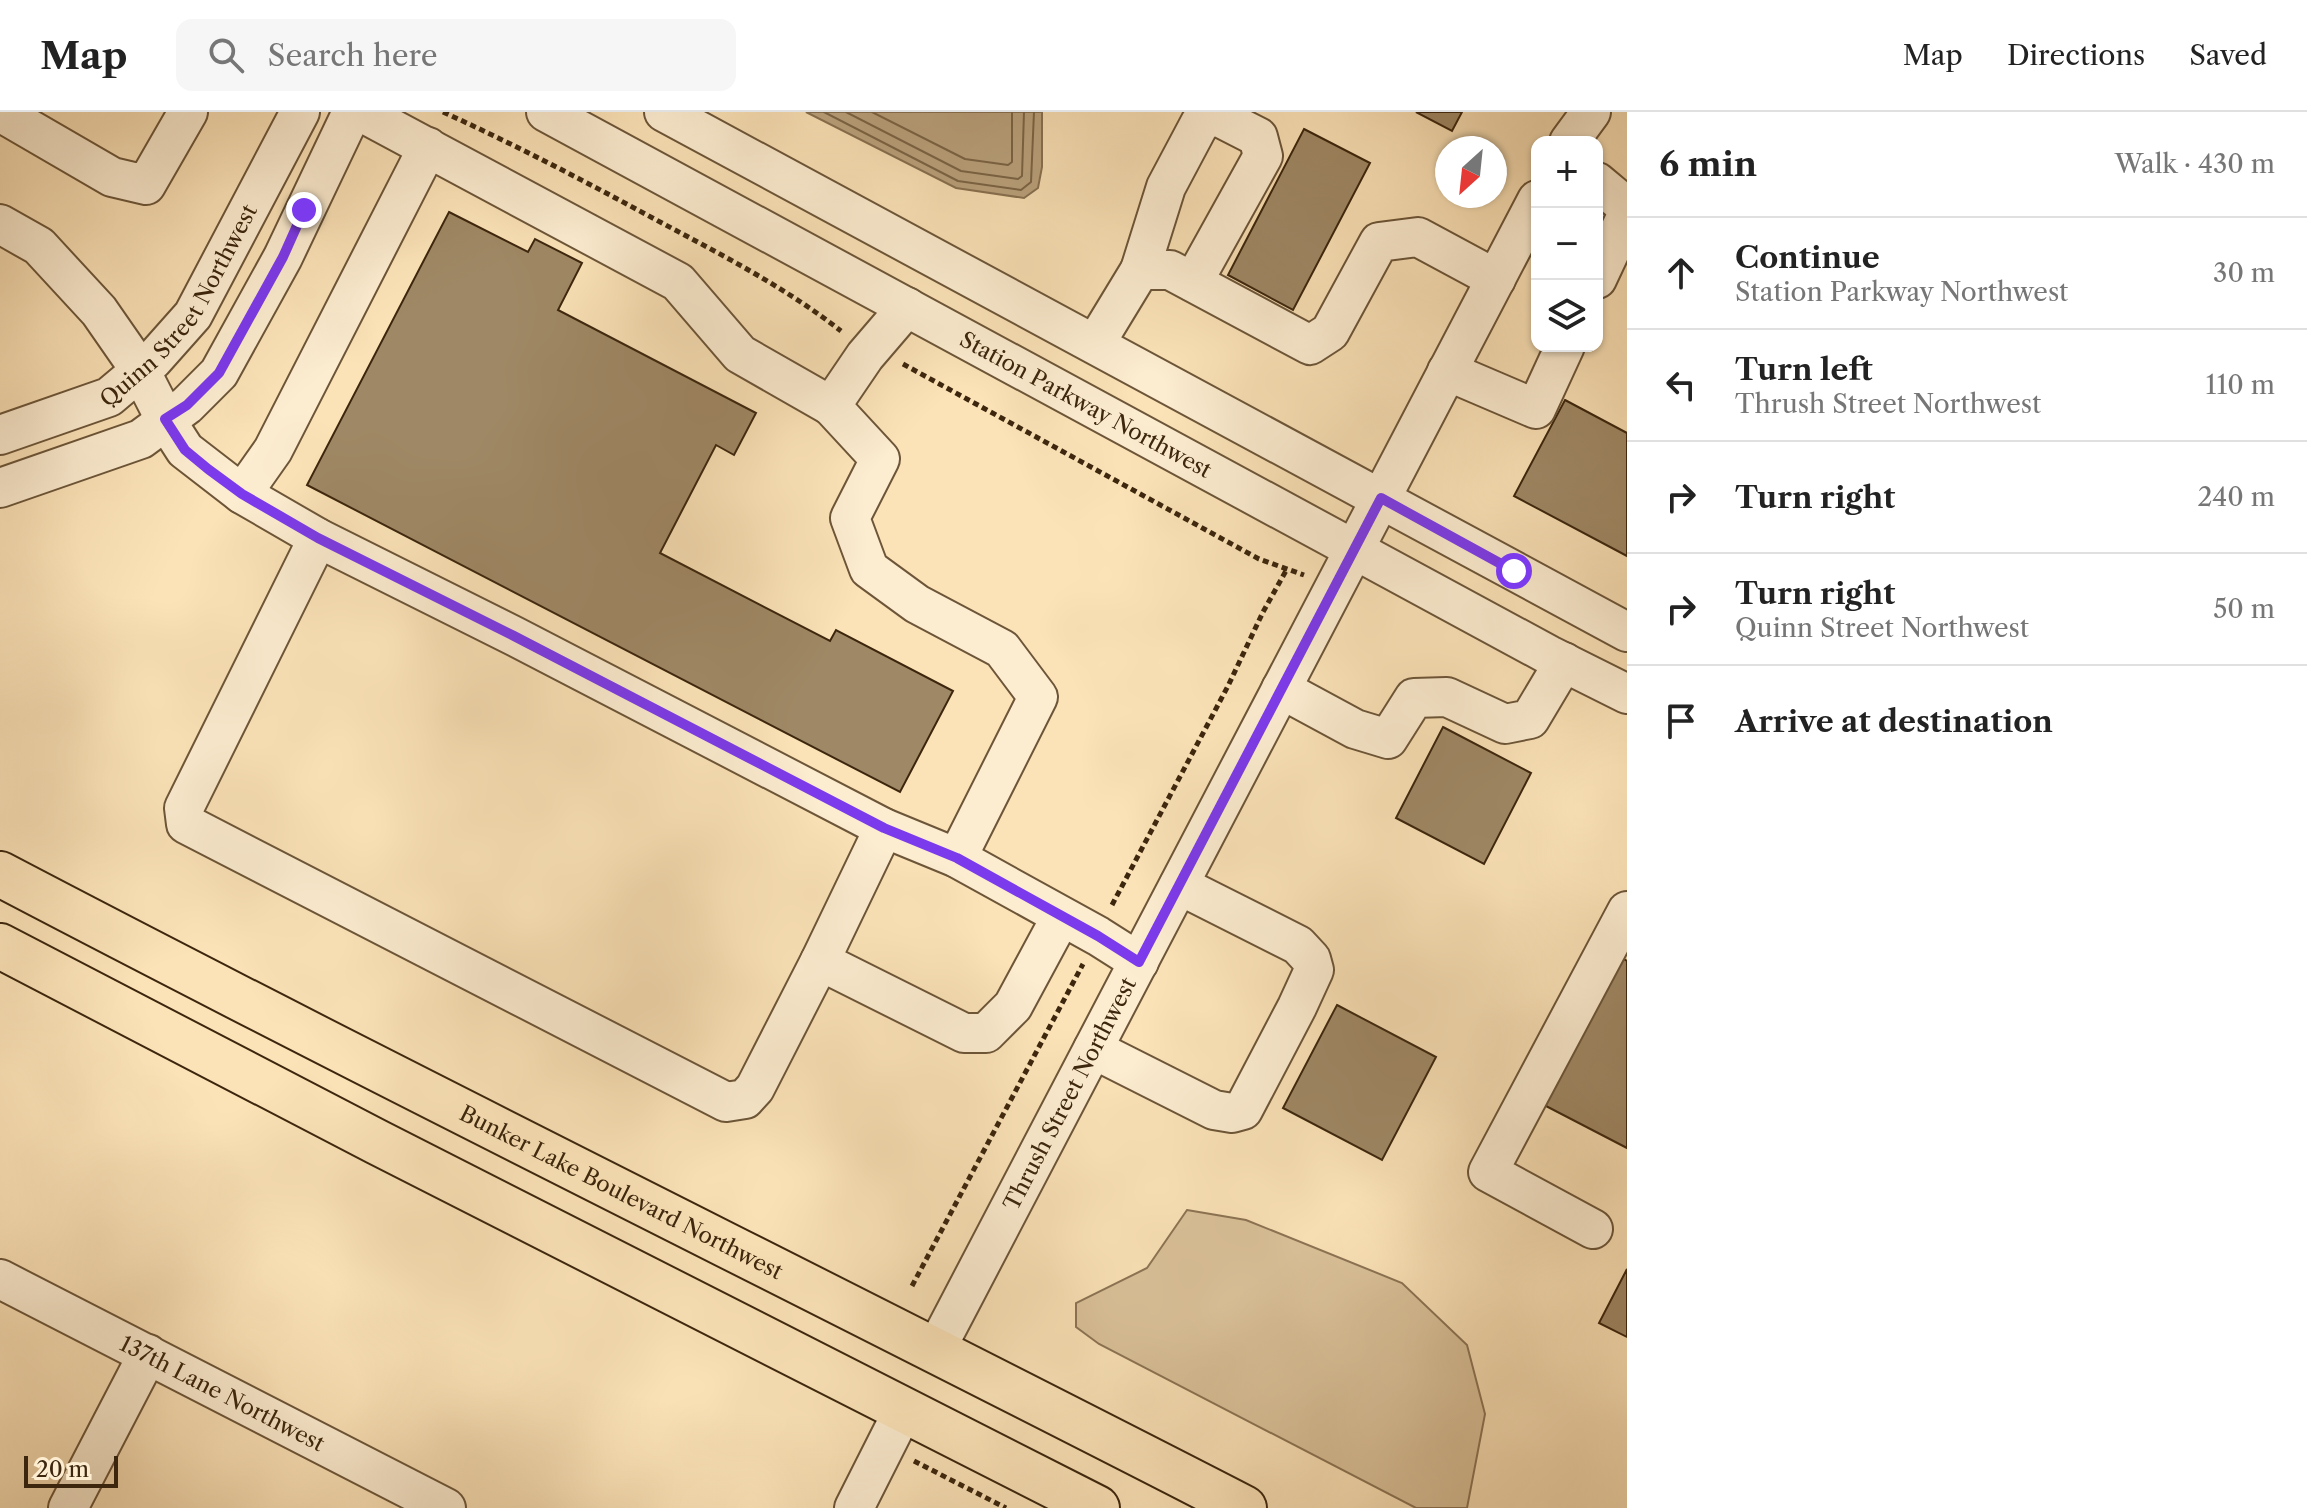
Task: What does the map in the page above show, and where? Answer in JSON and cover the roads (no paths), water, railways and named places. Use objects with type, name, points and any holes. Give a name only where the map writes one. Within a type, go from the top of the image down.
[{"type":"main road","name":"Bunker Lake Boulevard Northwest","points":[[0,874],[245,1002],[936,1349],[1244,1508]]},
{"type":"main road","points":[[0,946],[403,1156],[894,1428],[1097,1508]]},
{"type":"street","points":[[0,112],[112,177],[146,185],[188,112]]},
{"type":"street","points":[[0,488],[141,439],[187,405],[219,373],[283,257],[352,112]]},
{"type":"street","points":[[361,112],[678,282],[740,354],[831,406],[880,459],[850,518],[869,569],[917,604],[1002,649],[1038,697],[957,858]]},
{"type":"street","name":"Station Parkway Northwest","points":[[546,112],[1627,694]]},
{"type":"street","points":[[664,112],[1627,632]]},
{"type":"street","points":[[1573,136],[1591,112]]},
{"type":"street","points":[[1095,344],[1140,270],[1166,187],[1200,123],[1215,115],[1258,137],[1263,156],[1193,282]]},
{"type":"street","name":"Quinn Street Northwest","points":[[0,435],[109,397],[153,360],[193,315],[292,117]]},
{"type":"street","points":[[242,494],[273,450],[428,147]]},
{"type":"street","points":[[1603,187],[1627,207]]},
{"type":"street","name":"Thrush Street Northwest","points":[[936,1349],[1533,208]]},
{"type":"street","points":[[1603,266],[1627,215]]},
{"type":"street","points":[[0,224],[39,246],[99,311],[140,370],[185,450],[242,494],[318,538],[884,828],[957,858],[1139,962]]},
{"type":"street","points":[[1140,270],[1170,270],[1310,345],[1330,332],[1379,242],[1418,237],[1496,279]]},
{"type":"street","points":[[831,406],[865,356],[907,307]]},
{"type":"street","points":[[1447,371],[1536,409],[1562,352]]},
{"type":"street","points":[[318,538],[184,808],[186,824],[726,1102],[745,1099],[755,1088],[884,828]]},
{"type":"street","points":[[1281,689],[1355,729],[1388,739],[1414,698],[1447,697],[1505,724],[1530,719],[1564,662]]},
{"type":"street","points":[[1093,1049],[1214,1110],[1232,1113],[1243,1110],[1265,1070],[1314,970],[1311,959],[1298,945],[1179,885]]},
{"type":"street","points":[[1593,1229],[1488,1172],[1627,911]]},
{"type":"street","points":[[820,961],[964,1033],[986,1033],[1013,1006],[1061,917]]},
{"type":"street","name":"137th Lane Northwest","points":[[0,1279],[446,1508]]},
{"type":"street","points":[[68,1508],[148,1354]]},
{"type":"street","points":[[854,1508],[894,1428]]},
{"type":"water","points":[[806,112],[1042,112],[1042,167],[1038,188],[1024,198],[956,188]]}]
